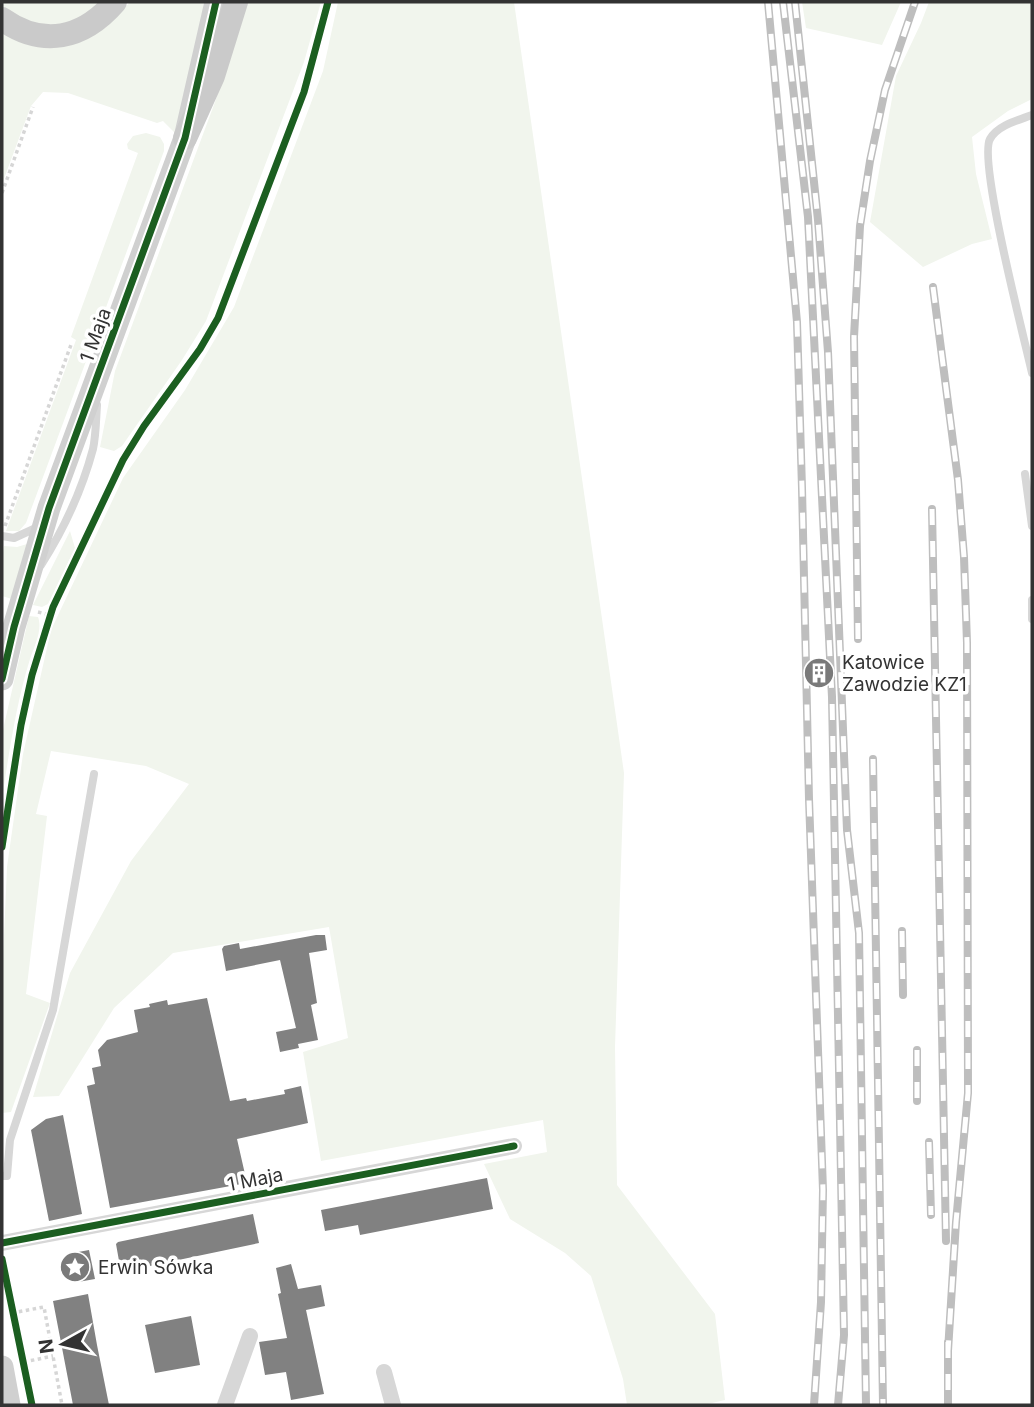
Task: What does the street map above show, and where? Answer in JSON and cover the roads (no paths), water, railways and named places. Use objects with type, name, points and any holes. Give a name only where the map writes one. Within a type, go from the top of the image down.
[{"type":"main road","points":[[2,19],[16,29],[40,36],[62,35],[87,28],[115,2]]},
{"type":"main road","points":[[185,138],[213,76],[236,2]]},
{"type":"street","name":"1 Maja","points":[[2,679],[14,626],[44,523],[185,138],[216,2]]},
{"type":"street","name":"1 Maja","points":[[2,1243],[514,1146]]},
{"type":"street","points":[[225,1405],[250,1336]]},
{"type":"street","points":[[9,1405],[13,1365]]},
{"type":"street","points":[[384,1372],[393,1405]]},
{"type":"lane","points":[[1032,115],[996,132],[990,139],[987,150],[999,223],[1032,373]]},
{"type":"lane","points":[[25,592],[63,531],[93,447],[100,368]]},
{"type":"lane","points":[[1025,474],[1032,526]]},
{"type":"lane","points":[[2,535],[14,538],[44,523]]},
{"type":"lane","points":[[1032,600],[1032,619]]},
{"type":"lane","points":[[2,1177],[7,1176],[10,1140],[53,1010],[94,774]]},
{"type":"railway","points":[[768,2],[797,322],[809,799],[823,1190],[821,1302],[814,1405]]},
{"type":"railway","points":[[783,2],[808,217],[832,697],[844,1335],[838,1405]]},
{"type":"railway","points":[[795,2],[818,220],[828,352],[847,830],[859,933],[866,1405]]},
{"type":"railway","points":[[858,639],[854,337],[860,226],[885,90],[915,2]]},
{"type":"railway","points":[[933,287],[958,480],[967,643],[968,1093],[948,1351]]},
{"type":"railway","points":[[932,509],[946,1241]]},
{"type":"railway","points":[[873,759],[883,1405]]},
{"type":"railway","points":[[902,931],[903,995]]},
{"type":"railway","points":[[917,1050],[917,1101]]},
{"type":"railway","points":[[929,1142],[931,1215]]},
{"type":"railway","points":[[948,1342],[948,1405]]},
{"type":"place","name":"Katowice Zawodzie KZ1","points":[[819,673]]},
{"type":"place","name":"Erwin Sówka","points":[[75,1267]]}]
